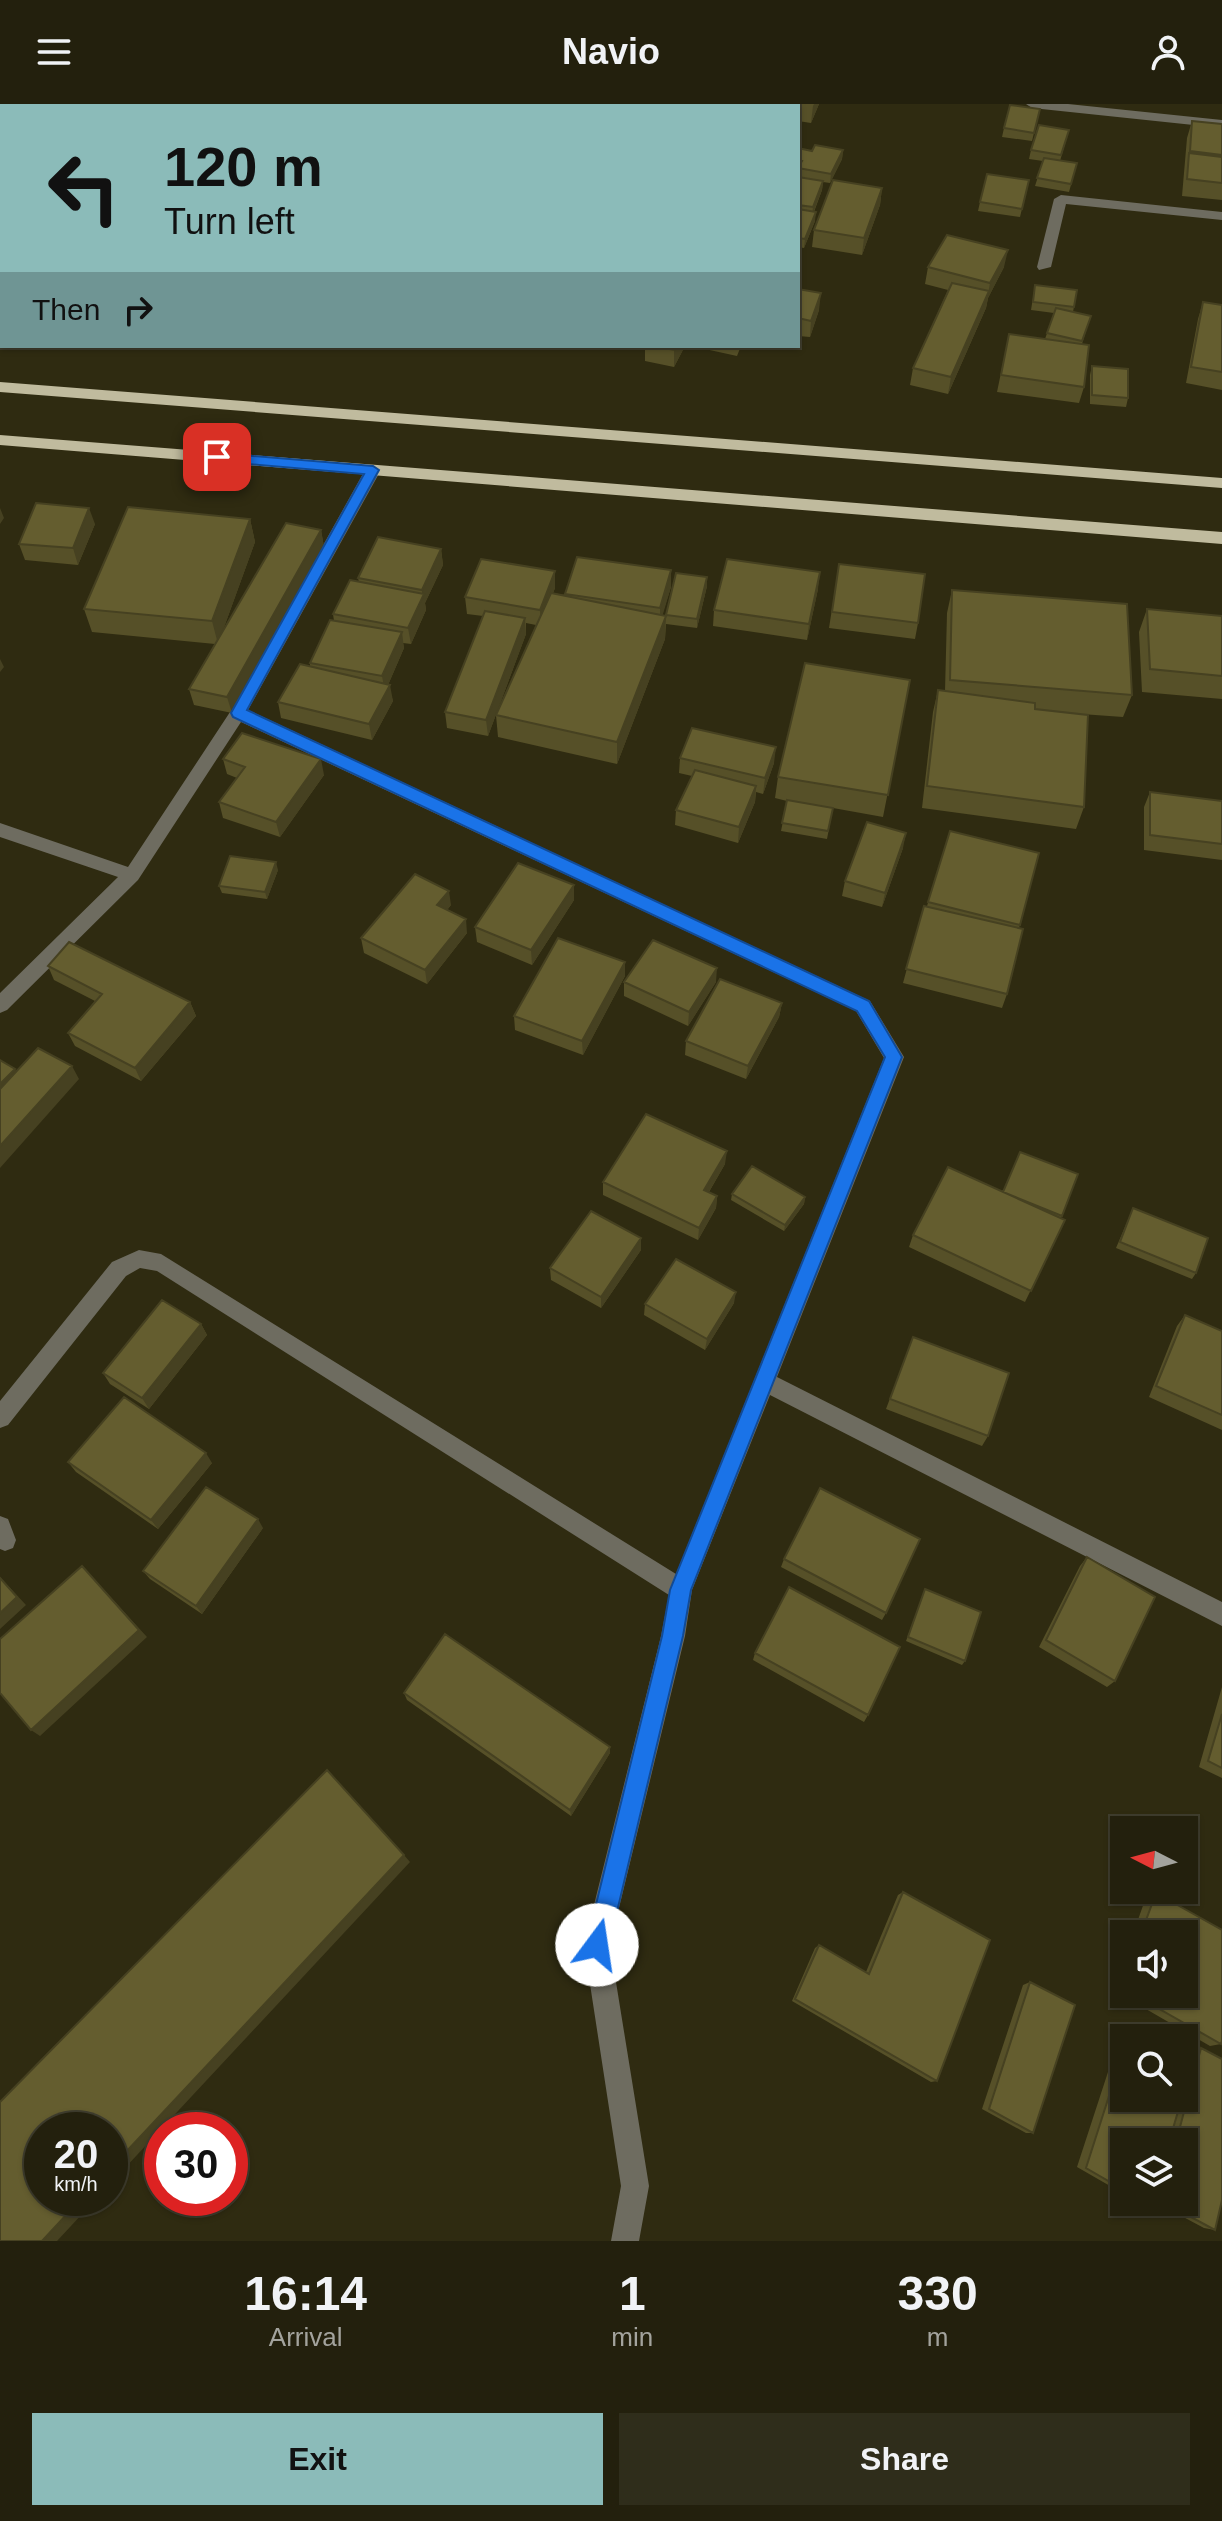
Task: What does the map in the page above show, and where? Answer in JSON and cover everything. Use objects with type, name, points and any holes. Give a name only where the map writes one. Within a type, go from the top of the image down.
[{"type":"highway","points":[[0,387],[1222,483]]},
{"type":"highway","points":[[0,440],[1222,538]]},
{"type":"street","points":[[1032,104],[1161,110],[1222,124]]},
{"type":"street","points":[[1044,267],[1061,199],[1222,216]]},
{"type":"street","points":[[0,1005],[132,875],[238,713],[373,470]]},
{"type":"street","points":[[238,713],[863,1006],[894,1057],[681,1590],[673,1636],[597,1945],[635,2186],[625,2241]]},
{"type":"street","points":[[0,830],[132,875]]},
{"type":"street","points":[[0,1418],[119,1269],[139,1259],[161,1263],[681,1590]]},
{"type":"street","points":[[765,1382],[1222,1614]]},
{"type":"building","points":[[1010,105],[1040,109],[1034,133],[1004,128]]},
{"type":"building","points":[[1192,121],[1222,124],[1222,155],[1190,151]]},
{"type":"building","points":[[1039,125],[1069,130],[1061,155],[1031,150]]},
{"type":"building","points":[[815,145],[843,150],[831,174],[800,168],[800,148],[812,151]]},
{"type":"building","points":[[1189,153],[1222,157],[1222,183],[1187,179]]},
{"type":"building","points":[[1044,158],[1077,163],[1071,184],[1037,178]]},
{"type":"building","points":[[987,174],[1029,180],[1022,209],[980,202]]},
{"type":"building","points":[[800,177],[823,181],[813,207],[800,205]]},
{"type":"building","points":[[833,180],[882,188],[864,238],[814,230]]},
{"type":"building","points":[[800,209],[816,212],[805,239],[800,238]]},
{"type":"building","points":[[947,235],[1008,250],[990,283],[928,267]]},
{"type":"building","points":[[952,283],[989,291],[951,377],[913,368]]},
{"type":"building","points":[[1035,285],[1077,290],[1074,307],[1033,302]]},
{"type":"building","points":[[800,289],[821,293],[811,321],[800,318]]},
{"type":"building","points":[[1203,302],[1222,305],[1222,372],[1191,367]]},
{"type":"building","points":[[1056,308],[1091,316],[1082,341],[1047,333]]},
{"type":"building","points":[[1009,334],[1089,345],[1084,387],[1001,375]]},
{"type":"building","points":[[1092,366],[1128,369],[1128,398],[1092,395]]},
{"type":"building","points":[[36,503],[89,508],[73,548],[19,544]]},
{"type":"building","points":[[128,507],[250,519],[212,621],[84,609]]},
{"type":"building","points":[[286,523],[321,530],[227,697],[189,689]]},
{"type":"building","points":[[378,537],[441,549],[422,590],[358,578]]},
{"type":"building","points":[[577,557],[671,570],[660,608],[565,594]]},
{"type":"building","points":[[481,559],[555,571],[540,610],[465,597]]},
{"type":"building","points":[[727,559],[820,572],[809,624],[714,610]]},
{"type":"building","points":[[839,564],[925,574],[918,623],[832,612]]},
{"type":"building","points":[[676,573],[707,577],[697,619],[666,615]]},
{"type":"building","points":[[350,580],[424,594],[408,628],[333,614]]},
{"type":"building","points":[[952,590],[1127,604],[1132,695],[950,680]]},
{"type":"building","points":[[551,593],[666,616],[617,742],[496,715]]},
{"type":"building","points":[[1147,609],[1222,616],[1222,676],[1150,669]]},
{"type":"building","points":[[485,611],[525,618],[486,720],[445,712]]},
{"type":"building","points":[[330,620],[402,632],[382,676],[310,663]]},
{"type":"building","points":[[805,663],[910,680],[888,795],[778,777]]},
{"type":"building","points":[[300,664],[390,685],[369,724],[278,702]]},
{"type":"building","points":[[938,690],[1035,703],[1035,709],[1088,715],[1084,807],[927,786]]},
{"type":"building","points":[[692,728],[776,747],[765,778],[680,758]]},
{"type":"building","points":[[242,733],[321,759],[276,822],[219,802],[245,767],[223,759]]},
{"type":"building","points":[[695,770],[756,786],[739,827],[676,810]]},
{"type":"building","points":[[1150,792],[1222,801],[1222,844],[1150,835]]},
{"type":"building","points":[[787,800],[833,808],[828,831],[782,823]]},
{"type":"building","points":[[867,822],[906,833],[885,893],[845,881]]},
{"type":"building","points":[[950,831],[1039,853],[1020,925],[928,902]]},
{"type":"building","points":[[230,856],[276,862],[265,892],[219,886]]},
{"type":"building","points":[[518,863],[574,885],[531,950],[475,927]]},
{"type":"building","points":[[415,874],[449,891],[437,905],[466,919],[425,970],[361,938]]},
{"type":"building","points":[[924,906],[1023,929],[1007,994],[906,969]]},
{"type":"building","points":[[558,938],[625,962],[582,1041],[514,1016]]},
{"type":"building","points":[[653,940],[717,968],[689,1012],[624,982]]},
{"type":"building","points":[[69,942],[190,1002],[135,1068],[68,1033],[102,994],[48,966]]},
{"type":"building","points":[[720,979],[782,1003],[748,1066],[686,1041]]},
{"type":"building","points":[[38,1048],[72,1066],[0,1146],[0,1089]]},
{"type":"building","points":[[0,1060],[15,1069],[0,1084]]},
{"type":"building","points":[[646,1114],[727,1151],[704,1190],[717,1196],[699,1228],[603,1182]]},
{"type":"building","points":[[1020,1152],[1078,1174],[1062,1216],[1003,1192]]},
{"type":"building","points":[[752,1166],[805,1197],[785,1225],[732,1194]]},
{"type":"building","points":[[948,1167],[1065,1220],[1031,1291],[913,1235]]},
{"type":"building","points":[[1133,1208],[1208,1238],[1196,1273],[1120,1242]]},
{"type":"building","points":[[591,1211],[641,1238],[601,1297],[550,1268]]},
{"type":"building","points":[[676,1259],[736,1292],[707,1339],[645,1304]]},
{"type":"building","points":[[162,1300],[201,1324],[142,1398],[103,1373]]},
{"type":"building","points":[[1185,1315],[1222,1331],[1222,1415],[1156,1386]]},
{"type":"building","points":[[913,1337],[1009,1373],[988,1436],[890,1399]]},
{"type":"building","points":[[124,1397],[206,1453],[151,1520],[68,1462]]},
{"type":"building","points":[[206,1487],[258,1519],[196,1606],[143,1571]]},
{"type":"building","points":[[820,1488],[920,1539],[886,1613],[784,1559]]},
{"type":"building","points":[[1087,1557],[1155,1597],[1115,1681],[1046,1640]]},
{"type":"building","points":[[82,1566],[139,1630],[31,1730],[0,1693],[0,1639]]},
{"type":"building","points":[[0,1578],[17,1597],[0,1613]]},
{"type":"building","points":[[789,1587],[900,1647],[868,1715],[755,1653]]},
{"type":"building","points":[[925,1589],[981,1612],[965,1661],[908,1637]]},
{"type":"building","points":[[445,1634],[610,1747],[570,1810],[404,1693]]},
{"type":"building","points":[[1222,1714],[1222,1768],[1208,1761]]},
{"type":"building","points":[[327,1770],[404,1855],[163,2112],[144,2112],[144,2133],[128,2150],[128,2112],[24,2112],[24,2216],[65,2216],[42,2241],[0,2241],[0,2102]]},
{"type":"building","points":[[903,1892],[990,1940],[937,2081],[795,1999],[819,1945],[869,1974]]},
{"type":"building","points":[[1152,1904],[1176,1904],[1222,1930],[1221,2044],[1198,2031],[1198,2024],[1186,2024],[1158,2008],[1198,2008],[1198,1920],[1146,1920]]},
{"type":"building","points":[[1030,1982],[1075,2005],[1033,2133],[989,2109]]},
{"type":"building","points":[[1201,2048],[1222,2059],[1222,2200],[1215,2230],[1189,2216],[1198,2216],[1198,2128],[1180,2128],[1184,2112],[1198,2112],[1198,2059]]},
{"type":"building","points":[[1110,2093],[1110,2112],[1178,2112],[1173,2128],[1110,2128],[1110,2182],[1086,2168]]},
{"type":"route","points":[[217,457],[373,470],[238,713],[863,1006],[894,1057],[681,1590],[673,1636],[597,1945]]}]
